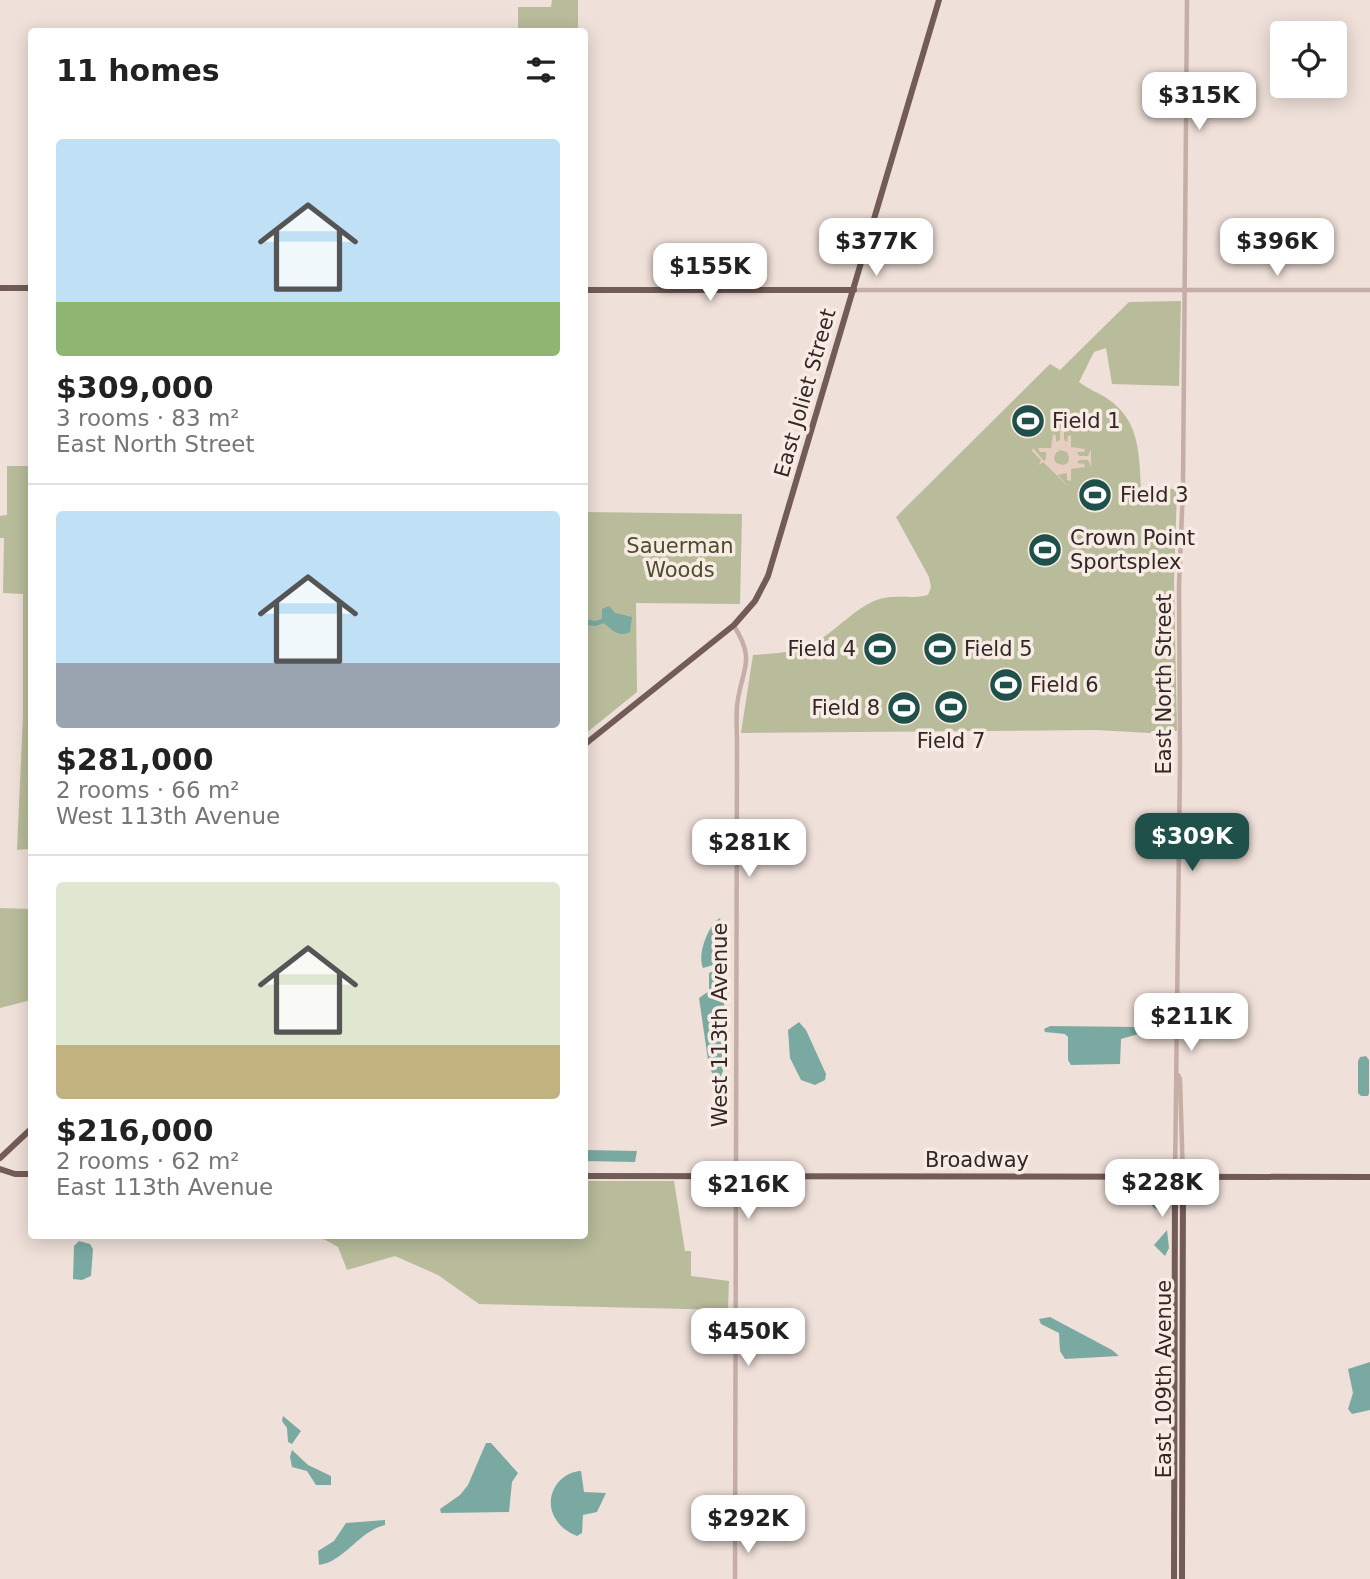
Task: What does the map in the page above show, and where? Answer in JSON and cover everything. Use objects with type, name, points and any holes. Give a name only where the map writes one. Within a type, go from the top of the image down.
[{"type":"main road","name":"East Joliet Street","points":[[588,742],[734,625],[755,601],[773,564],[939,0]]},
{"type":"main road","points":[[0,288],[28,288]]},
{"type":"main road","points":[[588,290],[854,290]]},
{"type":"main road","points":[[0,1158],[28,1132]]},
{"type":"main road","points":[[0,1169],[15,1174],[28,1174]]},
{"type":"main road","name":"Broadway","points":[[588,1176],[1370,1177]]},
{"type":"main road","name":"East 109th Avenue","points":[[1174,1579],[1179,1178]]},
{"type":"main road","name":"East 109th Avenue","points":[[1179,1178],[1182,1579]]},
{"type":"street","name":"East North Street","points":[[1179,1178],[1179,586],[1183,487],[1187,0]]},
{"type":"street","points":[[854,290],[1370,290]]},
{"type":"street","name":"West 113th Avenue","points":[[734,625],[742,638],[747,660],[737,704],[735,1579]]},
{"type":"green space","points":[[552,0],[578,0],[578,28],[518,28],[518,7],[551,7]]},
{"type":"green space","name":"Crown Point Sportsplex","points":[[1181,301],[1179,386],[1112,384],[1106,348],[1094,352],[1079,382],[1108,399],[1126,417],[1136,439],[1141,488],[1177,489],[1174,582],[1177,731],[741,733],[753,655],[789,652],[813,644],[874,601],[888,597],[928,595],[931,587],[929,577],[896,517],[1050,364],[1060,370],[1129,302]]},
{"type":"green space","points":[[7,466],[28,466],[28,849],[17,850],[23,715],[23,594],[3,593],[4,538],[0,538],[0,516],[7,515]]},
{"type":"green space","name":"Sauerman Woods","points":[[588,512],[742,514],[740,604],[636,603],[637,692],[588,732]]},
{"type":"green space","points":[[0,908],[28,909],[28,1001],[0,1008]]},
{"type":"green space","points":[[588,1181],[674,1181],[685,1251],[691,1251],[691,1276],[729,1281],[728,1310],[479,1304],[438,1275],[395,1256],[347,1270],[338,1247],[323,1239],[588,1239]]},
{"type":"shaded area","points":[[1053,428],[1071,429],[1064,431],[1064,440],[1067,442],[1068,436],[1071,435],[1071,447],[1085,449],[1084,452],[1077,452],[1079,456],[1088,456],[1091,449],[1091,467],[1088,460],[1079,460],[1077,463],[1084,464],[1085,467],[1071,469],[1071,481],[1067,480],[1067,473],[1058,475],[1070,488],[1043,462],[1039,465],[1041,460],[1032,451],[1033,448],[1044,461],[1046,452],[1040,452],[1038,448],[1051,448],[1053,434],[1056,436],[1056,442],[1060,440],[1060,431]],"holes":[[[1060,450],[1067,452],[1068,463],[1056,463],[1056,453]]]},
{"type":"water","points":[[609,606],[615,613],[632,617],[630,632],[619,634],[604,623],[588,625],[588,620],[602,619],[602,609]]},
{"type":"water","points":[[720,918],[724,936],[723,962],[703,968],[701,956],[705,941],[711,927]]},
{"type":"water","points":[[716,970],[723,972],[719,981],[724,1003],[723,1071],[721,1076],[715,1078],[709,1067],[699,998],[709,991],[709,973]]},
{"type":"water","points":[[799,1022],[806,1030],[826,1074],[825,1080],[815,1085],[801,1080],[790,1058],[788,1030]]},
{"type":"water","points":[[1050,1026],[1137,1027],[1142,1033],[1121,1039],[1120,1064],[1071,1065],[1068,1060],[1068,1037],[1065,1034],[1045,1032],[1044,1029]]},
{"type":"water","points":[[1366,1056],[1369,1060],[1369,1093],[1368,1096],[1361,1096],[1358,1093],[1358,1061],[1360,1057]]},
{"type":"water","points":[[588,1150],[637,1151],[635,1162],[588,1161]]},
{"type":"water","points":[[1160,1190],[1167,1193],[1170,1200],[1167,1207],[1160,1210],[1153,1207],[1150,1200],[1153,1193]]},
{"type":"water","points":[[1167,1230],[1169,1248],[1165,1256],[1154,1245]]},
{"type":"water","points":[[79,1241],[90,1244],[93,1249],[91,1276],[82,1280],[73,1279],[74,1246]]},
{"type":"water","points":[[1050,1317],[1119,1356],[1065,1359],[1060,1351],[1059,1333],[1041,1324],[1039,1319]]},
{"type":"water","points":[[1370,1362],[1370,1410],[1352,1414],[1348,1409],[1353,1393],[1348,1369]]},
{"type":"water","points":[[283,1416],[301,1431],[292,1444],[288,1442]]},
{"type":"water","points":[[486,1443],[491,1443],[518,1473],[512,1482],[509,1512],[441,1513],[440,1509],[460,1495],[468,1485]]},
{"type":"water","points":[[292,1450],[308,1465],[331,1476],[331,1485],[316,1485],[307,1471],[292,1467]]},
{"type":"water","points":[[581,1471],[584,1492],[606,1493],[597,1512],[583,1515],[582,1533],[577,1536],[557,1521],[551,1502],[555,1487],[560,1481],[573,1472]]},
{"type":"water","points":[[385,1520],[385,1525],[367,1533],[328,1563],[319,1565],[318,1551],[334,1541],[346,1523]]},
{"type":"place","name":"Field 1","points":[[1028,421]]},
{"type":"place","name":"Field 3","points":[[1095,495]]},
{"type":"place","name":"Crown Point Sportsplex","points":[[1045,550]]},
{"type":"place","name":"Field 4","points":[[880,649]]},
{"type":"place","name":"Field 5","points":[[940,649]]},
{"type":"place","name":"Field 6","points":[[1006,685]]},
{"type":"place","name":"Field 7","points":[[951,707]]},
{"type":"place","name":"Field 8","points":[[904,708]]}]
